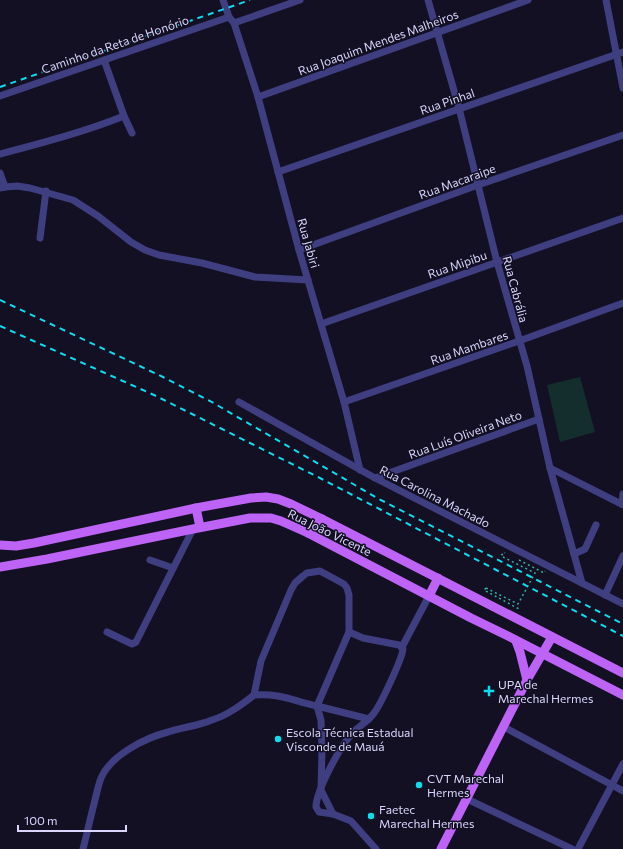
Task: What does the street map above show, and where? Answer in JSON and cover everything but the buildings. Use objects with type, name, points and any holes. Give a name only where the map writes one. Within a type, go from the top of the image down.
[{"type":"main road","name":"Rua João Vicente","points":[[0,545],[16,546],[34,543],[196,508],[266,497],[278,499],[322,519],[623,673]]},
{"type":"main road","points":[[196,508],[196,528]]},
{"type":"main road","name":"Rua João Vicente","points":[[0,567],[47,559],[196,528],[261,518],[281,521],[308,533],[623,695]]},
{"type":"main road","points":[[308,533],[322,519]]},
{"type":"main road","points":[[429,596],[438,578]]},
{"type":"main road","points":[[441,849],[527,680],[552,637]]},
{"type":"main road","points":[[516,641],[527,680]]},
{"type":"street","points":[[223,0],[229,17],[234,23],[300,0]]},
{"type":"street","name":"Rua Cabrália","points":[[428,0],[459,108],[498,262],[527,366],[550,468],[582,583]]},
{"type":"street","name":"Rua Joaquim Mendes Malheiros","points":[[258,97],[528,0]]},
{"type":"street","points":[[606,0],[620,53],[623,88]]},
{"type":"street","name":"Caminho da Reta de Honório","points":[[0,96],[229,17]]},
{"type":"street","name":"Rua Jabiri","points":[[234,23],[258,97],[299,250],[344,402],[360,470]]},
{"type":"street","name":"Rua Pinhal","points":[[278,172],[620,53]]},
{"type":"street","points":[[104,60],[124,116],[132,133]]},
{"type":"street","points":[[0,154],[70,136],[98,127],[124,116]]},
{"type":"street","name":"Rua Macaraipe","points":[[299,250],[478,185],[623,135]]},
{"type":"street","points":[[0,173],[3,187],[17,186],[46,191],[73,200],[98,216],[131,242],[145,250],[159,255],[202,263],[255,277],[308,280]]},
{"type":"street","points":[[40,238],[46,191]]},
{"type":"street","name":"Rua Mipibu","points":[[321,324],[623,218]]},
{"type":"street","name":"Rua Mambares","points":[[344,402],[623,303]]},
{"type":"street","name":"Rua Carolina Machado","points":[[239,402],[375,478],[623,604]]},
{"type":"street","name":"Rua Luís Oliveira Neto","points":[[375,478],[539,419]]},
{"type":"street","points":[[550,468],[623,505],[623,494]]},
{"type":"street","points":[[574,554],[585,549],[596,525]]},
{"type":"street","points":[[107,632],[132,644],[136,642],[173,568],[196,528]]},
{"type":"street","points":[[605,595],[623,556]]},
{"type":"street","points":[[150,560],[173,568]]},
{"type":"street","points":[[254,695],[261,661],[272,632],[295,583],[307,573],[320,571],[346,586],[348,595],[349,632],[318,706],[321,720],[321,790],[333,814]]},
{"type":"street","points":[[376,849],[351,821],[333,814],[321,812],[316,807],[316,802],[332,766],[350,735],[369,719],[379,704],[403,652],[402,647],[429,596]]},
{"type":"street","points":[[349,632],[363,638],[399,645],[402,647]]},
{"type":"street","points":[[83,849],[98,787],[102,777],[110,764],[123,753],[145,741],[168,732],[192,727],[213,720],[238,707],[254,695],[278,695],[369,719]]},
{"type":"street","points":[[504,727],[623,791]]},
{"type":"street","points":[[578,849],[623,764]]},
{"type":"street","points":[[467,799],[572,849]]},
{"type":"path","points":[[501,556],[535,573],[518,604],[486,588],[484,590],[519,609],[514,617]]},
{"type":"green space","points":[[580,377],[595,432],[560,442],[547,385]]},
{"type":"railway","points":[[0,87],[250,0]]},
{"type":"railway","points":[[0,300],[163,377],[210,401],[379,499],[623,624]]},
{"type":"railway","points":[[0,326],[154,395],[316,476],[623,636]]},
{"type":"place","name":"UPA de Marechal Hermes","points":[[489,691]]},
{"type":"place","name":"Escola Técnica Estadual Visconde de Mauá","points":[[278,739]]},
{"type":"place","name":"CVT Marechal Hermes","points":[[419,785]]},
{"type":"place","name":"Faetec Marechal Hermes","points":[[371,816]]}]
